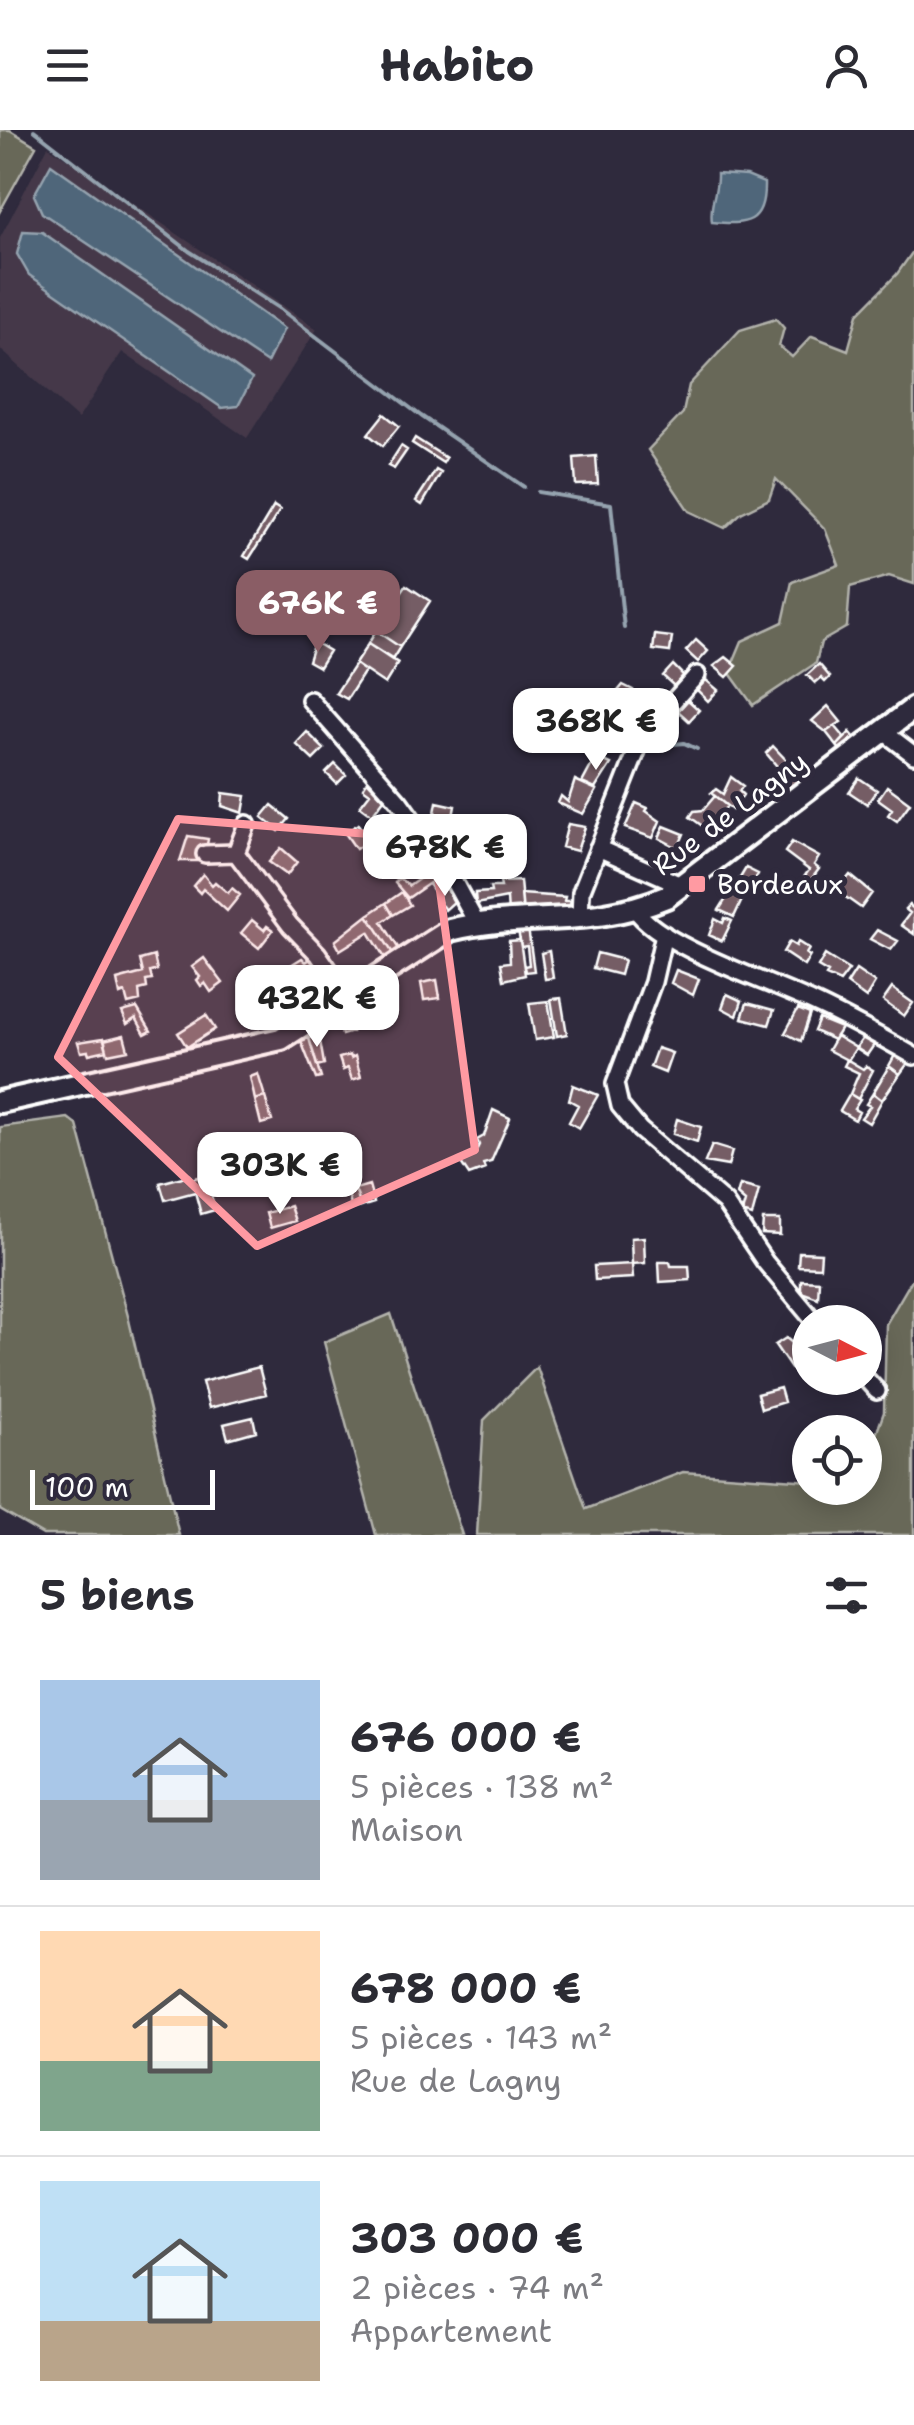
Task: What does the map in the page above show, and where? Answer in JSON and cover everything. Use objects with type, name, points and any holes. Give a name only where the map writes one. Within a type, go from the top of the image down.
[{"type":"main road","name":"Rue de Lagny","points":[[0,1102],[281,1039],[450,930],[477,924],[580,918],[636,910],[683,886],[914,708]]},
{"type":"street","points":[[580,918],[581,892],[638,748],[659,717],[697,675]]},
{"type":"street","points":[[310,700],[399,801],[443,862],[477,924]]},
{"type":"street","points":[[884,732],[914,755]]},
{"type":"street","points":[[236,853],[246,824]]},
{"type":"street","points":[[598,848],[683,886]]},
{"type":"street","points":[[205,854],[236,853]]},
{"type":"street","points":[[236,853],[348,997]]},
{"type":"street","points":[[636,910],[664,934],[844,1018],[914,1056]]},
{"type":"street","points":[[664,934],[653,982],[615,1084],[620,1106],[640,1130],[725,1203],[765,1262],[802,1305]]},
{"type":"highlighted area","points":[[178,819],[433,839],[475,1150],[257,1246],[58,1057]]},
{"type":"shaded area","points":[[48,146],[317,329],[247,438],[122,352],[78,419],[0,349],[0,238]]},
{"type":"green space","points":[[0,130],[10,130],[36,146],[0,211]]},
{"type":"green space","points":[[914,250],[914,584],[889,576],[850,587],[847,627],[821,642],[816,663],[753,705],[729,672],[742,641],[783,622],[792,582],[839,565],[825,529],[776,479],[769,499],[741,513],[725,528],[689,511],[648,450],[683,413],[689,385],[740,330],[776,319],[784,328],[779,346],[792,357],[812,336],[848,350],[858,314],[897,274]]},
{"type":"green space","points":[[68,1118],[77,1125],[129,1320],[179,1535],[43,1535],[0,1510],[0,1127]]},
{"type":"green space","points":[[914,1276],[914,1535],[477,1535],[484,1420],[537,1367],[586,1509],[683,1472],[792,1480],[792,1505],[882,1505],[886,1324]]},
{"type":"green space","points":[[391,1314],[462,1535],[376,1535],[324,1342]]},
{"type":"water","points":[[51,164],[284,329],[267,363],[42,213],[34,195]]},
{"type":"water","points":[[717,174],[747,176],[764,183],[761,207],[752,219],[712,222]]},
{"type":"water","points":[[23,231],[42,232],[252,379],[238,406],[222,408],[29,275],[17,254]]},
{"type":"building","points":[[384,414],[399,426],[383,446],[368,434]]},
{"type":"building","points":[[415,438],[446,458],[443,463],[412,443]]},
{"type":"building","points":[[401,446],[407,450],[394,469],[388,466]]},
{"type":"building","points":[[596,456],[598,484],[576,485],[574,458]]},
{"type":"building","points":[[436,470],[441,473],[422,505],[416,501]]},
{"type":"building","points":[[274,506],[280,510],[249,559],[244,556]]},
{"type":"building","points":[[406,585],[430,601],[400,647],[376,631]]},
{"type":"building","points":[[376,631],[400,647],[392,660],[368,644]]},
{"type":"building","points":[[655,635],[672,637],[670,652],[653,650]]},
{"type":"building","points":[[696,640],[708,651],[698,662],[686,651]]},
{"type":"building","points":[[314,642],[329,651],[319,667],[308,661]]},
{"type":"building","points":[[368,644],[398,663],[385,684],[355,664]]},
{"type":"building","points":[[726,657],[737,666],[727,677],[714,666]]},
{"type":"building","points":[[355,664],[365,671],[347,699],[336,693]]},
{"type":"building","points":[[819,664],[830,677],[815,683],[807,675]]},
{"type":"building","points":[[673,665],[684,676],[674,686],[663,676]]},
{"type":"building","points":[[706,680],[718,690],[708,701],[697,690]]},
{"type":"building","points":[[623,685],[633,690],[624,724],[618,722],[616,726],[602,720]]},
{"type":"building","points":[[688,700],[699,710],[689,721],[678,711]]},
{"type":"building","points":[[828,706],[841,722],[826,732],[812,721]]},
{"type":"building","points":[[602,720],[616,726],[606,752],[590,745]]},
{"type":"building","points":[[835,726],[845,738],[837,746],[826,732]]},
{"type":"building","points":[[865,730],[869,736],[844,755],[837,746],[850,732],[855,738]]},
{"type":"building","points":[[307,732],[324,749],[313,760],[296,744]]},
{"type":"building","points":[[773,746],[806,781],[783,797],[774,785],[786,777],[766,753]]},
{"type":"building","points":[[596,757],[611,764],[595,789],[582,783]]},
{"type":"building","points":[[335,764],[346,775],[337,784],[326,773]]},
{"type":"building","points":[[731,777],[743,786],[739,791],[743,795],[732,810],[711,793],[716,789],[723,794]]},
{"type":"building","points":[[859,778],[877,790],[867,804],[849,792]]},
{"type":"building","points":[[575,780],[597,790],[583,814],[558,803],[561,796],[568,802]]},
{"type":"building","points":[[367,781],[384,799],[372,815],[360,806],[370,793],[363,788]]},
{"type":"building","points":[[887,786],[910,803],[897,821],[888,815],[892,809],[878,799]]},
{"type":"building","points":[[223,793],[246,796],[243,813],[222,806]]},
{"type":"building","points":[[715,796],[727,806],[708,830],[690,817],[694,811],[703,810]]},
{"type":"building","points":[[437,802],[455,806],[452,822],[434,818]]},
{"type":"building","points":[[636,803],[648,808],[646,811],[660,821],[653,838],[625,828]]},
{"type":"building","points":[[272,805],[289,819],[279,831],[262,817]]},
{"type":"building","points":[[394,820],[405,838],[393,847],[380,831]]},
{"type":"building","points":[[358,824],[369,840],[356,849],[345,833]]},
{"type":"building","points":[[568,824],[585,827],[577,851],[562,847]]},
{"type":"building","points":[[664,826],[684,834],[678,848],[659,838]]},
{"type":"building","points":[[466,830],[467,845],[452,846],[450,831]]},
{"type":"building","points":[[188,836],[208,839],[206,850],[199,849],[198,861],[180,861]]},
{"type":"building","points":[[407,836],[415,850],[401,860],[392,848]]},
{"type":"building","points":[[792,842],[819,857],[814,865],[819,869],[810,881],[804,877],[809,870],[785,852]]},
{"type":"building","points":[[281,848],[297,862],[287,875],[269,862]]},
{"type":"building","points":[[471,853],[479,869],[464,877],[459,859]]},
{"type":"building","points":[[436,867],[441,875],[408,898],[395,883],[399,878],[409,886]]},
{"type":"building","points":[[746,868],[758,874],[748,895],[734,888]]},
{"type":"building","points":[[203,874],[212,885],[215,882],[228,893],[232,888],[240,895],[227,911],[203,889],[200,893],[193,886]]},
{"type":"building","points":[[441,875],[447,887],[436,894],[429,884]]},
{"type":"building","points":[[850,875],[872,893],[861,908],[837,891]]},
{"type":"building","points":[[520,881],[523,913],[508,914],[507,898],[476,904],[475,893],[491,892],[490,887],[501,887],[500,882]]},
{"type":"building","points":[[447,887],[455,901],[445,910],[442,906],[438,909],[436,894]]},
{"type":"building","points":[[737,890],[742,892],[742,900],[734,917],[719,910],[729,894],[734,896]]},
{"type":"building","points":[[402,892],[410,905],[393,915],[386,903]]},
{"type":"building","points":[[521,894],[565,897],[564,901],[571,901],[569,910],[523,913]]},
{"type":"building","points":[[386,903],[393,915],[382,922],[402,954],[396,958],[368,915]]},
{"type":"building","points":[[909,905],[914,909],[914,934],[901,925],[910,913],[905,909]]},
{"type":"building","points":[[368,915],[396,958],[388,963],[369,932],[340,950],[335,941]]},
{"type":"building","points":[[725,918],[732,921],[722,941],[709,935],[715,919],[723,923]]},
{"type":"building","points":[[252,920],[264,930],[267,926],[273,930],[259,948],[241,933]]},
{"type":"building","points":[[528,928],[534,971],[525,972],[524,966],[529,965],[527,946],[521,947],[518,930]]},
{"type":"building","points":[[877,930],[898,941],[891,950],[870,939]]},
{"type":"building","points":[[520,940],[525,975],[504,980],[501,963],[510,962],[509,941]]},
{"type":"building","points":[[789,942],[809,949],[804,966],[783,952]]},
{"type":"building","points":[[549,951],[553,978],[545,979],[541,953]]},
{"type":"building","points":[[597,953],[624,960],[620,975],[593,968]]},
{"type":"building","points":[[825,955],[849,970],[840,982],[818,967]]},
{"type":"building","points":[[154,956],[157,970],[150,972],[152,980],[146,981],[147,988],[139,990],[140,1001],[128,1004],[125,993],[120,995],[117,980],[143,973],[140,960]]},
{"type":"building","points":[[204,958],[223,983],[211,992],[205,983],[201,986],[192,967]]},
{"type":"building","points":[[302,958],[306,962],[310,959],[322,975],[304,987],[289,966]]},
{"type":"building","points":[[676,970],[699,979],[693,995],[671,983]]},
{"type":"building","points":[[856,970],[875,983],[866,998],[847,984]]},
{"type":"building","points":[[437,980],[440,998],[424,1000],[421,983]]},
{"type":"building","points":[[892,988],[913,1003],[904,1016],[883,1001]]},
{"type":"building","points":[[296,993],[304,1004],[285,1019],[276,1008]]},
{"type":"building","points":[[727,994],[742,1001],[737,1016],[722,1008]]},
{"type":"building","points":[[561,998],[567,1034],[557,1036],[551,999]]},
{"type":"building","points":[[548,1001],[554,1037],[535,1040],[529,1003]]},
{"type":"building","points":[[747,1003],[774,1010],[769,1025],[742,1018]]},
{"type":"building","points":[[137,1008],[151,1031],[145,1034],[136,1018],[127,1024],[122,1012]]},
{"type":"building","points":[[798,1009],[810,1014],[801,1041],[785,1033]]},
{"type":"building","points":[[346,1014],[352,1032],[342,1035],[338,1021]]},
{"type":"building","points":[[206,1015],[215,1029],[187,1047],[178,1033]]},
{"type":"building","points":[[819,1019],[841,1028],[834,1040],[814,1031]]},
{"type":"building","points":[[124,1035],[128,1050],[108,1054],[104,1040]]},
{"type":"building","points":[[319,1035],[324,1064],[317,1066],[309,1038]]},
{"type":"building","points":[[865,1035],[876,1042],[867,1055],[856,1048]]},
{"type":"building","points":[[836,1036],[856,1048],[848,1060],[873,1070],[858,1099],[850,1094],[859,1073],[844,1066],[847,1060],[828,1050]]},
{"type":"building","points":[[104,1038],[107,1050],[81,1052],[78,1042]]},
{"type":"building","points":[[309,1038],[321,1078],[316,1079],[301,1041]]},
{"type":"building","points":[[657,1048],[672,1053],[665,1073],[650,1067]]},
{"type":"building","points":[[895,1055],[908,1063],[900,1074],[889,1066]]},
{"type":"building","points":[[355,1056],[361,1077],[352,1080],[339,1058]]},
{"type":"building","points":[[889,1066],[900,1074],[882,1100],[873,1093]]},
{"type":"building","points":[[258,1074],[265,1097],[255,1100],[250,1077]]},
{"type":"building","points":[[573,1085],[598,1095],[579,1128],[569,1122],[578,1105],[569,1100]]},
{"type":"building","points":[[873,1093],[882,1100],[869,1123],[861,1118]]},
{"type":"building","points":[[850,1094],[860,1100],[854,1109],[859,1112],[855,1120],[840,1111]]},
{"type":"building","points":[[265,1097],[272,1121],[261,1124],[255,1100]]},
{"type":"building","points":[[493,1110],[510,1118],[491,1162],[469,1175],[459,1160],[474,1155],[477,1140],[484,1136]]},
{"type":"building","points":[[677,1119],[701,1127],[697,1142],[673,1134]]},
{"type":"building","points":[[712,1145],[732,1151],[728,1166],[705,1162]]},
{"type":"building","points":[[190,1175],[191,1179],[206,1175],[215,1210],[201,1214],[195,1192],[165,1200],[160,1183]]},
{"type":"building","points":[[369,1185],[374,1203],[361,1207],[355,1189]]},
{"type":"building","points":[[740,1185],[759,1190],[752,1216],[742,1213],[745,1202],[737,1195]]},
{"type":"building","points":[[355,1189],[361,1207],[352,1209],[347,1191]]},
{"type":"building","points":[[290,1206],[295,1221],[270,1228],[266,1213]]},
{"type":"building","points":[[763,1220],[780,1220],[780,1235],[762,1234]]},
{"type":"building","points":[[644,1237],[645,1263],[632,1264],[631,1238]]},
{"type":"building","points":[[799,1252],[821,1253],[820,1267],[798,1266]]},
{"type":"building","points":[[659,1262],[689,1266],[690,1280],[660,1282]]},
{"type":"building","points":[[632,1264],[633,1278],[595,1280],[594,1266]]},
{"type":"building","points":[[801,1280],[819,1281],[818,1298],[801,1292]]},
{"type":"building","points":[[786,1338],[792,1343],[792,1370],[775,1345]]},
{"type":"building","points":[[259,1367],[266,1394],[209,1408],[202,1382]]},
{"type":"building","points":[[780,1388],[784,1402],[761,1409],[757,1394]]},
{"type":"building","points":[[253,1417],[256,1431],[228,1439],[224,1424]]},
{"type":"waterway","points":[[34,130],[189,251],[280,309],[421,416],[524,487]]},
{"type":"waterway","points":[[538,492],[611,504],[624,628]]},
{"type":"waterway","points":[[674,744],[684,743],[697,749]]},
{"type":"place","name":"Bordeaux","points":[[697,884]]}]
